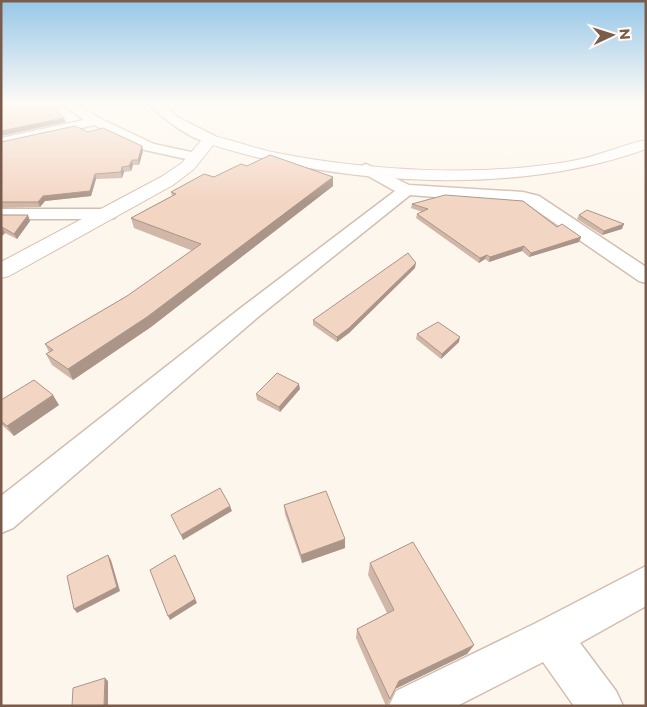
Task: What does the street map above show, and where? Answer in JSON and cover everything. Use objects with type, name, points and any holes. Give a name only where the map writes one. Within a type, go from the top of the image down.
[{"type":"street","points":[[1,142],[28,136]]},
{"type":"street","points":[[127,136],[150,147],[197,162]]},
{"type":"street","points":[[204,136],[261,154],[320,164],[442,174],[520,171],[593,160],[646,144]]},
{"type":"street","points":[[1,271],[153,189],[197,162],[210,139]]},
{"type":"street","points":[[226,160],[261,154]]},
{"type":"street","points":[[366,169],[406,190],[523,197],[533,200],[646,277]]},
{"type":"street","points":[[1,517],[250,312],[406,190]]},
{"type":"street","points":[[1,214],[108,214]]},
{"type":"street","points":[[411,706],[550,637],[646,585]]},
{"type":"street","points":[[550,637],[601,706]]},
{"type":"building","points":[[29,136],[120,136],[142,146],[138,160],[132,160],[129,166],[122,167],[121,172],[95,174],[90,191],[43,196],[38,202],[1,202],[1,142]]},
{"type":"building","points":[[270,155],[333,177],[147,317],[68,369],[46,354],[53,350],[45,344],[127,296],[201,244],[131,218],[176,194],[171,192],[204,174],[214,177],[241,164],[247,166]]},
{"type":"building","points":[[445,195],[523,201],[557,227],[562,224],[581,237],[531,253],[524,246],[490,257],[487,255],[480,258],[417,214],[428,209],[412,204]]},
{"type":"building","points":[[587,210],[624,224],[604,231],[579,215]]},
{"type":"building","points":[[1,215],[28,215],[14,234],[1,228]]},
{"type":"building","points":[[408,253],[416,263],[349,328],[337,337],[313,320]]},
{"type":"building","points":[[438,322],[460,337],[442,354],[417,334]]},
{"type":"building","points":[[277,373],[299,384],[279,407],[256,394]]},
{"type":"building","points":[[34,380],[53,395],[7,426],[1,421],[1,400]]},
{"type":"building","points":[[220,488],[230,506],[181,535],[171,515]]},
{"type":"building","points":[[326,491],[345,539],[301,555],[284,505]]},
{"type":"building","points":[[413,542],[474,645],[399,681],[390,699],[357,629],[394,610],[370,563]]},
{"type":"building","points":[[108,555],[117,587],[74,609],[67,576]]},
{"type":"building","points":[[175,555],[195,599],[168,616],[150,570]]},
{"type":"building","points":[[105,678],[104,706],[72,706],[73,688]]}]
